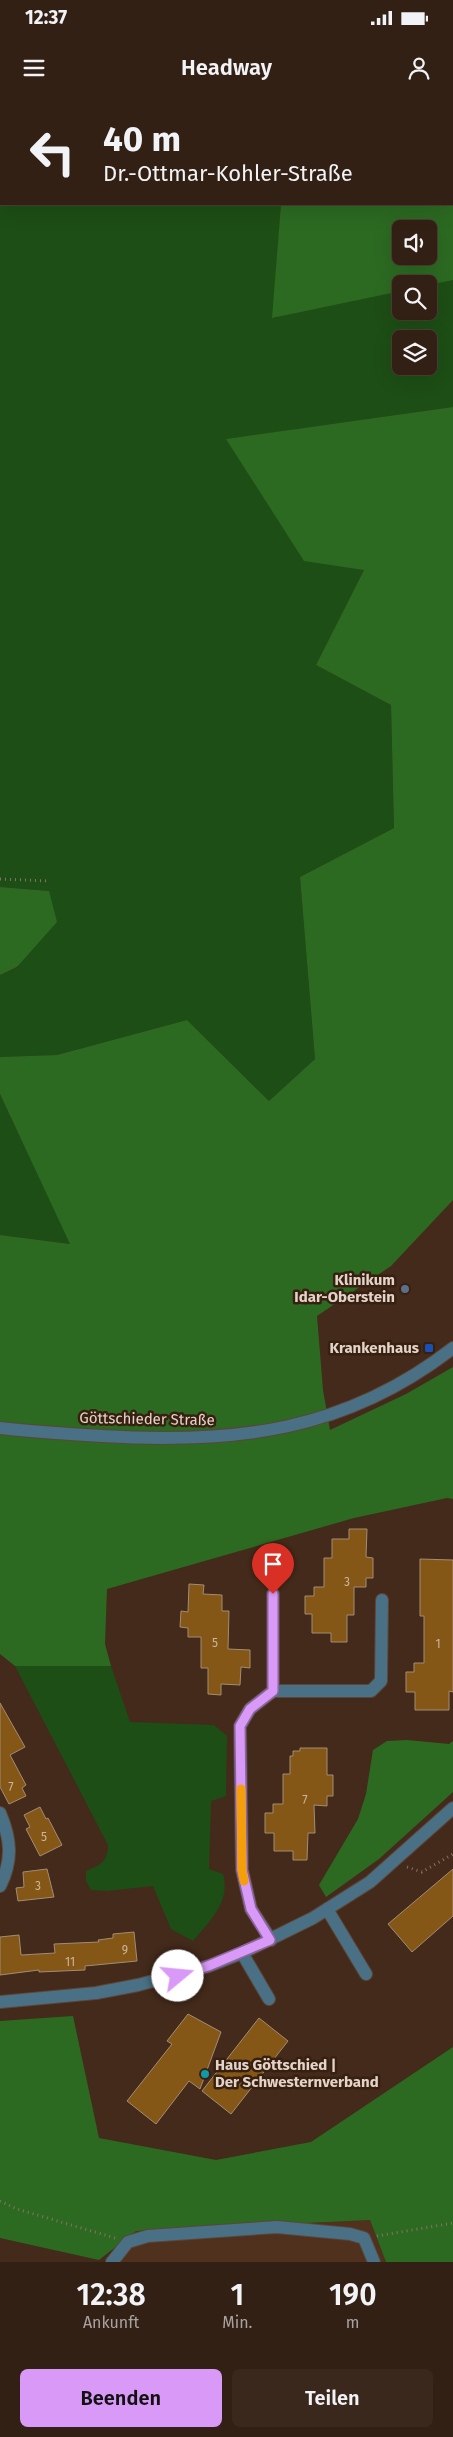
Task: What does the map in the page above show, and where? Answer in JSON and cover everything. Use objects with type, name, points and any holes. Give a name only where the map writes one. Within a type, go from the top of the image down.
[{"type":"street","name":"Göttschieder Straße","points":[[0,1428],[164,1439],[208,1438],[280,1429],[310,1422],[381,1394],[410,1379],[453,1348]]},
{"type":"street","points":[[273,1594],[273,1691]]},
{"type":"street","points":[[270,1940],[251,1909],[242,1870],[240,1726],[250,1709],[273,1691],[370,1691],[381,1681],[382,1600]]},
{"type":"street","points":[[0,2002],[96,1993],[138,1986],[201,1969],[242,1953],[327,1909],[370,1882],[453,1808]]},
{"type":"street","points":[[0,1813],[10,1841],[10,1854],[8,1868],[0,1886]]},
{"type":"street","points":[[327,1909],[366,1974]]},
{"type":"street","points":[[242,1953],[269,1998]]},
{"type":"street","points":[[112,2262],[128,2242],[148,2236],[277,2227],[350,2234],[364,2238],[374,2262]]},
{"type":"path","points":[[0,879],[50,880]]},
{"type":"path","points":[[392,1862],[422,1872],[453,1854]]},
{"type":"path","points":[[0,2201],[17,2209],[128,2242]]},
{"type":"path","points":[[364,2238],[453,2223]]},
{"type":"shaded area","points":[[370,2220],[386,2262],[115,2262],[117,2246],[136,2231]]},
{"type":"green space","points":[[0,205],[281,205],[273,318],[392,290],[392,320],[437,320],[437,281],[453,275],[453,407],[227,439],[364,570],[316,665],[391,705],[394,828],[300,877],[315,1059],[269,1101],[187,1020],[57,1055],[0,1057],[0,975],[18,967],[49,891],[0,887]]},
{"type":"green space","points":[[281,205],[453,205],[453,280],[437,283],[437,275],[392,275],[392,293],[272,318]]},
{"type":"green space","points":[[453,407],[453,1200],[391,1266],[317,1316],[323,1390],[330,1430],[406,1394],[453,1367],[453,1499],[447,1498],[354,1518],[107,1589],[105,1644],[111,1666],[15,1666],[0,1654],[0,1235],[70,1244],[0,1094],[0,1057],[57,1055],[187,1020],[269,1101],[315,1059],[300,877],[394,828],[391,705],[316,665],[364,570],[304,561],[226,439]]},
{"type":"green space","points":[[0,887],[49,891],[57,922],[17,967],[0,975]]},
{"type":"green space","points":[[0,1094],[71,1244],[0,1235]]},
{"type":"green space","points":[[15,1666],[111,1666],[130,1722],[214,1725],[227,1736],[226,1796],[211,1801],[209,1869],[223,1874],[224,1893],[222,1902],[212,1918],[193,1941],[171,1929],[153,1886],[107,1891],[91,1890],[86,1881],[86,1871],[105,1859],[108,1845]]},
{"type":"green space","points":[[407,1740],[449,1744],[453,1741],[453,1792],[379,1859],[326,1897],[319,1885],[358,1819],[366,1794],[373,1750],[387,1741]]},
{"type":"green space","points":[[73,2016],[99,2138],[216,2160],[311,2142],[453,2047],[453,2262],[386,2262],[370,2220],[136,2231],[99,2260],[0,2238],[0,2021]]},
{"type":"building","points":[[349,1529],[367,1529],[366,1557],[373,1558],[373,1578],[366,1578],[366,1587],[354,1587],[354,1615],[347,1615],[347,1642],[331,1642],[331,1633],[312,1633],[312,1614],[305,1614],[305,1596],[314,1596],[314,1587],[324,1587],[324,1558],[332,1558],[332,1539],[349,1539]]},
{"type":"building","points":[[420,1559],[453,1560],[453,1692],[449,1691],[449,1710],[415,1710],[415,1692],[406,1692],[406,1672],[414,1672],[414,1663],[424,1663],[424,1616],[420,1616]]},
{"type":"building","points":[[189,1584],[204,1585],[203,1594],[222,1595],[222,1611],[229,1611],[228,1649],[250,1650],[250,1668],[241,1667],[240,1685],[221,1684],[221,1695],[208,1694],[208,1668],[201,1668],[201,1637],[188,1637],[188,1628],[180,1627],[181,1611],[188,1612]]},
{"type":"building","points":[[0,1703],[25,1747],[10,1755],[26,1785],[22,1788],[26,1796],[9,1804],[0,1787]]},
{"type":"building","points":[[300,1748],[327,1748],[327,1775],[333,1775],[333,1796],[327,1796],[327,1806],[314,1805],[315,1833],[308,1833],[307,1860],[293,1860],[293,1851],[274,1851],[274,1833],[265,1833],[265,1813],[273,1813],[273,1804],[283,1804],[283,1774],[290,1774],[290,1756],[293,1756],[293,1751],[300,1751]]},
{"type":"building","points":[[40,1807],[62,1845],[40,1856],[26,1829],[30,1827],[24,1815]]},
{"type":"building","points":[[47,1869],[54,1897],[18,1901],[16,1888],[24,1887],[23,1872]]},
{"type":"building","points":[[453,1869],[453,1916],[412,1952],[388,1924]]},
{"type":"building","points":[[134,1932],[137,1961],[85,1966],[85,1970],[39,1972],[39,1970],[0,1975],[0,1937],[19,1935],[21,1955],[55,1953],[54,1944],[99,1942],[98,1940],[113,1938],[113,1934]]},
{"type":"building","points":[[188,2014],[221,2032],[200,2089],[189,2081],[156,2124],[127,2101],[172,2044],[167,2041]]},
{"type":"building","points":[[259,2018],[288,2041],[231,2114],[202,2091]]},
{"type":"slow traffic","points":[[241,1789],[242,1870],[244,1881]]},
{"type":"place","name":"Klinikum Idar-Oberstein","points":[[405,1289]]},
{"type":"place","name":"Krankenhaus","points":[[429,1348]]},
{"type":"place","name":"Haus Göttschied | Der Schwesternverband","points":[[205,2074]]},
{"type":"route","points":[[178,1976],[242,1953],[270,1940],[251,1909],[242,1870],[240,1726],[250,1709],[273,1691],[273,1594]]}]
